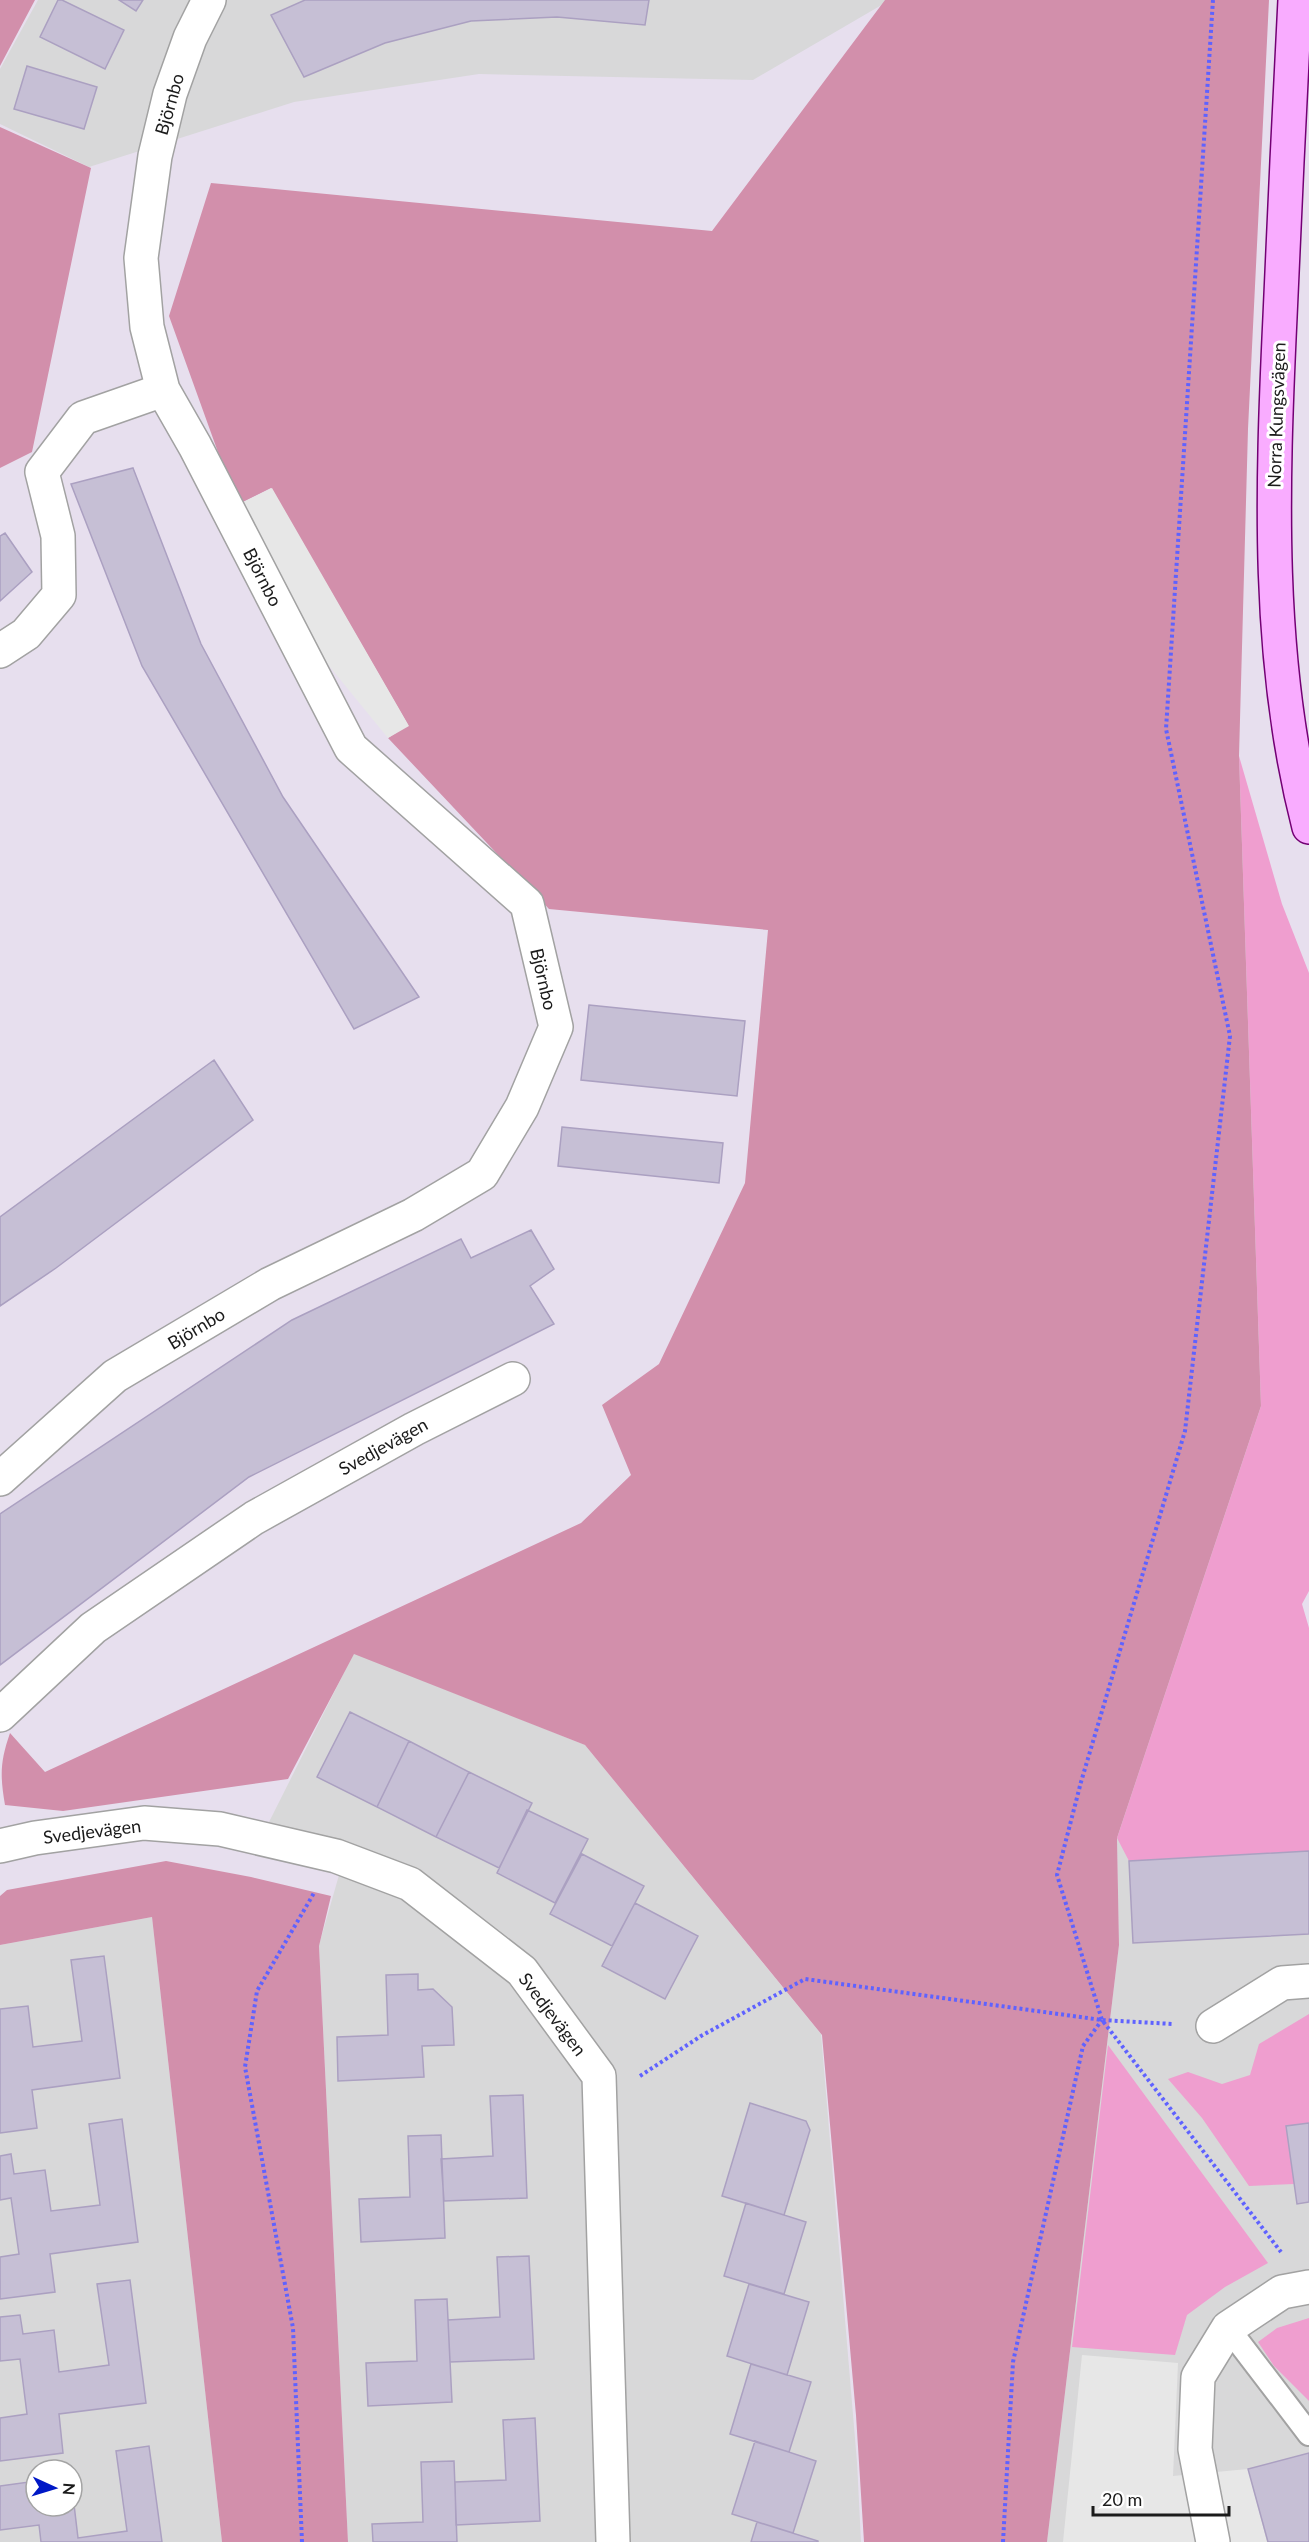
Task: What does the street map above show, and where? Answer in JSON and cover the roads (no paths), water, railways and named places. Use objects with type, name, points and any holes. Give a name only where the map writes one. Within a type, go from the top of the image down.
[{"type":"main road","name":"Norra Kungsvägen","points":[[1295,0],[1274,495],[1281,672],[1302,800],[1309,827]]},
{"type":"street","name":"Björnbo","points":[[0,1479],[115,1376],[270,1284],[413,1215],[482,1174],[522,1107],[555,1027],[527,904],[351,748],[164,390],[147,327],[141,258],[155,156],[170,94],[190,38],[208,0]]},
{"type":"street","points":[[0,651],[26,634],[59,596],[58,536],[42,472],[83,418],[164,390]]},
{"type":"street","name":"Svedjevägen","points":[[0,1715],[93,1628],[254,1518],[414,1429],[513,1379]]},
{"type":"street","name":"Svedjevägen","points":[[0,1846],[35,1838],[144,1823],[220,1830],[336,1856],[410,1884],[522,1971],[599,2076],[613,2542]]},
{"type":"street","points":[[1213,2026],[1282,1983],[1309,1981]]},
{"type":"street","points":[[1213,2542],[1195,2449],[1198,2377],[1228,2328],[1282,2292],[1309,2287]]},
{"type":"lane","points":[[1228,2328],[1309,2434]]}]
